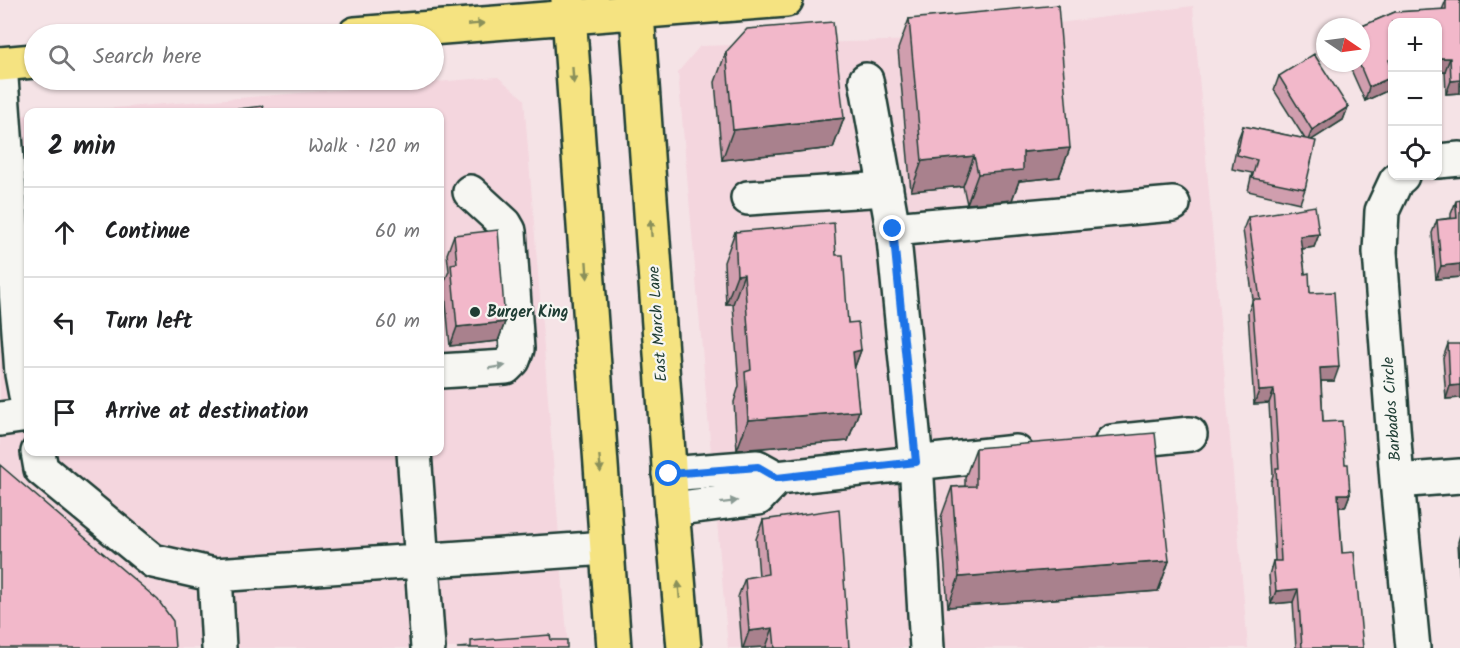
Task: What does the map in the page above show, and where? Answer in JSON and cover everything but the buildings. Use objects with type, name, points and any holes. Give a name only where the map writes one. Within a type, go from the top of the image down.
[{"type":"main road","points":[[437,24],[569,8],[786,0]]},
{"type":"main road","name":"East March Lane","points":[[636,6],[669,474],[684,648]]},
{"type":"main road","points":[[569,8],[614,648]]},
{"type":"main road","points":[[0,64],[24,62]]},
{"type":"street","points":[[0,64],[24,360]]},
{"type":"street","points":[[866,80],[893,229],[916,462],[927,648]]},
{"type":"street","points":[[1442,161],[1460,159]]},
{"type":"street","name":"Barbados Circle","points":[[1397,180],[1382,211],[1380,252],[1397,481],[1413,648]]},
{"type":"street","points":[[748,198],[886,189]]},
{"type":"street","points":[[444,371],[506,367],[513,360],[517,349],[509,231],[505,224],[470,192]]},
{"type":"street","points":[[893,229],[1173,204]]},
{"type":"street","points":[[0,419],[24,416]]},
{"type":"street","points":[[1083,445],[1190,434]]},
{"type":"street","points":[[669,474],[758,467],[777,478],[1047,449]]},
{"type":"street","points":[[39,456],[41,469],[153,561],[215,575],[606,548]]},
{"type":"street","points":[[414,456],[428,648]]},
{"type":"street","points":[[1397,481],[1460,476]]},
{"type":"street","points":[[672,509],[758,498],[777,478]]},
{"type":"street","points":[[215,575],[219,648]]},
{"type":"shaded area","points":[[1193,6],[1248,648],[728,648],[678,72],[700,46],[923,40]]},
{"type":"shaded area","points":[[498,77],[524,99],[568,648],[0,648],[0,118],[24,115],[24,456],[444,456],[444,108],[114,108],[337,90],[444,90],[444,81]]},
{"type":"place","name":"Burger King","points":[[475,312]]},
{"type":"route","points":[[669,474],[758,467],[777,478],[916,462],[893,229]]}]
